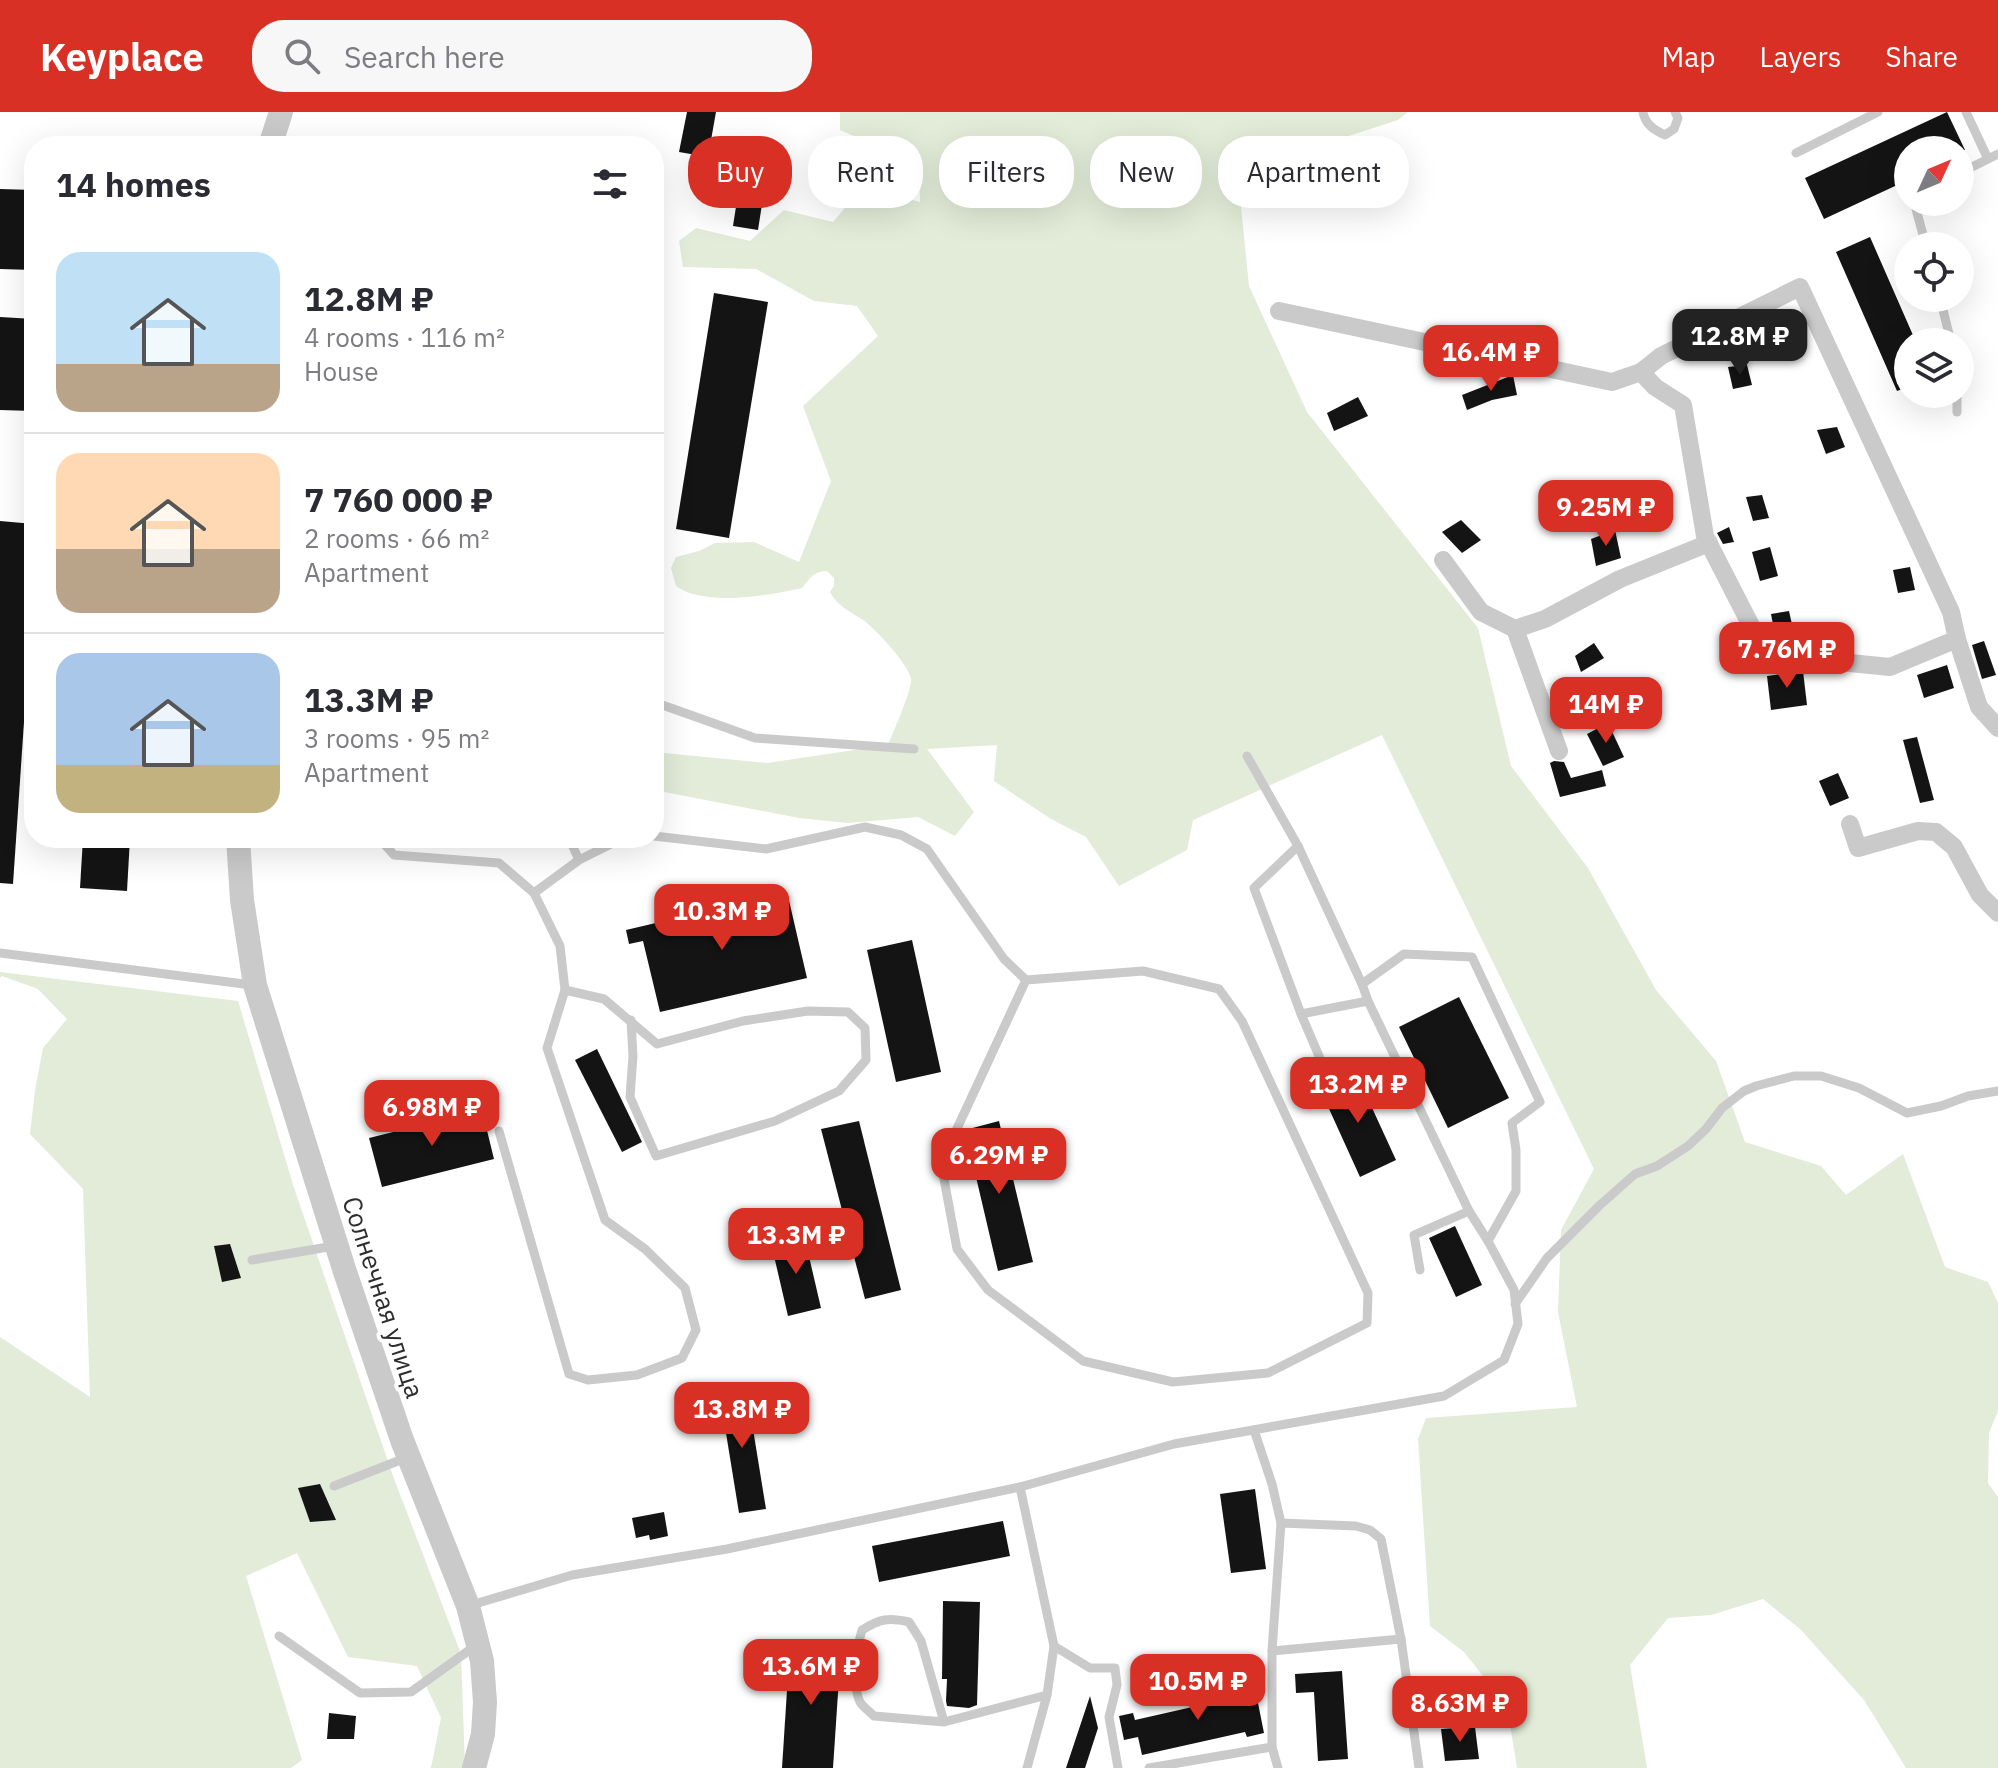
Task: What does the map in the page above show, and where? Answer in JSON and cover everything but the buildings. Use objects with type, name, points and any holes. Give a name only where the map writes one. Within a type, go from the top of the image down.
[{"type":"street","points":[[273,136],[281,112]]},
{"type":"street","points":[[1279,311],[1612,382],[1641,372],[1661,356],[1800,287],[1951,612],[1979,707],[1998,728]]},
{"type":"street","points":[[1641,372],[1655,387],[1683,405],[1705,536],[1763,649],[1800,658],[1890,667],[1957,639]]},
{"type":"street","points":[[1515,629],[1545,619],[1620,579],[1709,543]]},
{"type":"street","points":[[1443,560],[1481,612],[1515,629],[1559,751]]},
{"type":"street","points":[[1850,824],[1858,848],[1918,831],[1936,832],[1954,847],[1980,895],[1998,913]]},
{"type":"street","name":"Солнечная улица","points":[[239,848],[242,900],[255,985],[337,1246],[408,1457],[468,1606],[478,1644],[485,1702],[483,1734],[474,1768]]},
{"type":"lane","points":[[1643,112],[1653,129],[1665,135],[1674,129],[1678,118],[1675,112]]},
{"type":"lane","points":[[1796,153],[1878,112]]},
{"type":"lane","points":[[1966,112],[1993,156],[1974,166]]},
{"type":"lane","points":[[664,706],[755,738],[914,749]]},
{"type":"lane","points":[[468,1606],[572,1575],[727,1549],[1020,1487],[1174,1444],[1444,1396],[1504,1360],[1518,1324],[1514,1290],[1469,1211],[1298,846],[1247,756]]},
{"type":"lane","points":[[664,837],[766,849],[865,827],[901,835],[927,849],[1004,959],[1026,980],[1143,971],[1219,989],[1242,1021],[1368,1293],[1367,1323],[1268,1373],[1173,1382],[1083,1361],[988,1290],[957,1249],[941,1163],[1026,980]]},
{"type":"lane","points":[[1298,846],[1254,888],[1328,1077]]},
{"type":"lane","points":[[388,848],[394,855],[499,863],[534,893],[560,946],[565,990],[547,1048],[605,1220],[645,1249],[685,1288],[696,1330],[682,1358],[637,1375],[588,1380],[569,1374],[499,1131]]},
{"type":"lane","points":[[574,848],[579,860]]},
{"type":"lane","points":[[534,893],[579,860],[603,848]]},
{"type":"lane","points":[[0,953],[255,985]]},
{"type":"lane","points":[[1362,984],[1404,954],[1472,957],[1540,1102],[1512,1123],[1516,1150],[1516,1191],[1488,1241]]},
{"type":"lane","points":[[565,990],[604,999],[631,1020],[657,1044],[743,1021],[808,1011],[848,1012],[865,1028],[866,1060],[839,1091],[775,1121],[656,1156],[630,1097],[633,1056],[631,1020]]},
{"type":"lane","points":[[1301,1014],[1368,1001]]},
{"type":"lane","points":[[1515,1304],[1547,1258],[1600,1205],[1637,1172],[1657,1166],[1688,1146],[1722,1108],[1744,1091],[1794,1076],[1821,1076],[1859,1088],[1907,1113],[1998,1091]]},
{"type":"lane","points":[[1420,1270],[1414,1235],[1469,1211]]},
{"type":"lane","points":[[252,1260],[337,1246]]},
{"type":"lane","points":[[1254,1430],[1281,1523],[1272,1651],[1272,1747],[1278,1768]]},
{"type":"lane","points":[[334,1486],[408,1457]]},
{"type":"lane","points":[[1020,1487],[1054,1646],[1047,1695],[1027,1768]]},
{"type":"lane","points":[[1281,1523],[1356,1526],[1370,1530],[1381,1539],[1401,1639],[1419,1768]]},
{"type":"lane","points":[[944,1722],[921,1641],[909,1622],[878,1620],[862,1630],[858,1644],[857,1685],[860,1702],[874,1716],[944,1722],[1047,1695]]},
{"type":"lane","points":[[279,1636],[360,1693],[411,1692],[478,1644]]},
{"type":"lane","points":[[1272,1651],[1401,1639]]},
{"type":"lane","points":[[1054,1646],[1090,1668],[1115,1668],[1117,1685],[1109,1717],[1118,1768]]},
{"type":"lane","points":[[1149,1768],[1272,1747]]},
{"type":"green space","points":[[840,112],[1408,112],[1398,120],[1349,136],[1218,136],[1218,208],[1241,208],[1249,286],[1307,412],[1478,628],[1511,766],[1588,868],[1656,990],[1716,1061],[1745,1142],[1821,1166],[1846,1195],[1903,1154],[1945,1267],[1988,1282],[1998,1303],[1998,1411],[1989,1433],[1988,1483],[1998,1497],[1998,1768],[1906,1768],[1864,1700],[1800,1629],[1763,1599],[1711,1615],[1668,1618],[1630,1665],[1647,1768],[1517,1768],[1507,1706],[1464,1652],[1430,1626],[1418,1439],[1426,1418],[1577,1407],[1558,1312],[1561,1230],[1594,1169],[1382,735],[1193,820],[1187,850],[1119,886],[1086,837],[1051,819],[994,781],[997,745],[927,749],[974,812],[955,836],[918,817],[848,823],[799,818],[664,792],[664,753],[767,763],[888,745],[909,693],[911,679],[904,665],[875,631],[836,601],[830,592],[834,578],[827,571],[815,574],[802,588],[719,598],[691,593],[676,586],[671,568],[676,557],[715,543],[754,542],[799,562],[831,481],[803,406],[878,336],[857,306],[814,301],[756,269],[683,267],[679,241],[696,228],[750,241],[784,210],[833,222],[845,208],[923,208],[923,136],[854,136],[840,130]]},
{"type":"green space","points":[[0,972],[238,1001],[294,1188],[393,1476],[461,1654],[465,1768],[431,1768],[441,1718],[417,1666],[348,1657],[297,1553],[246,1576],[302,1760],[291,1768],[0,1768],[0,1337],[90,1397],[83,1189],[30,1134],[43,1048],[67,1019],[38,989],[2,976],[0,978]]}]
